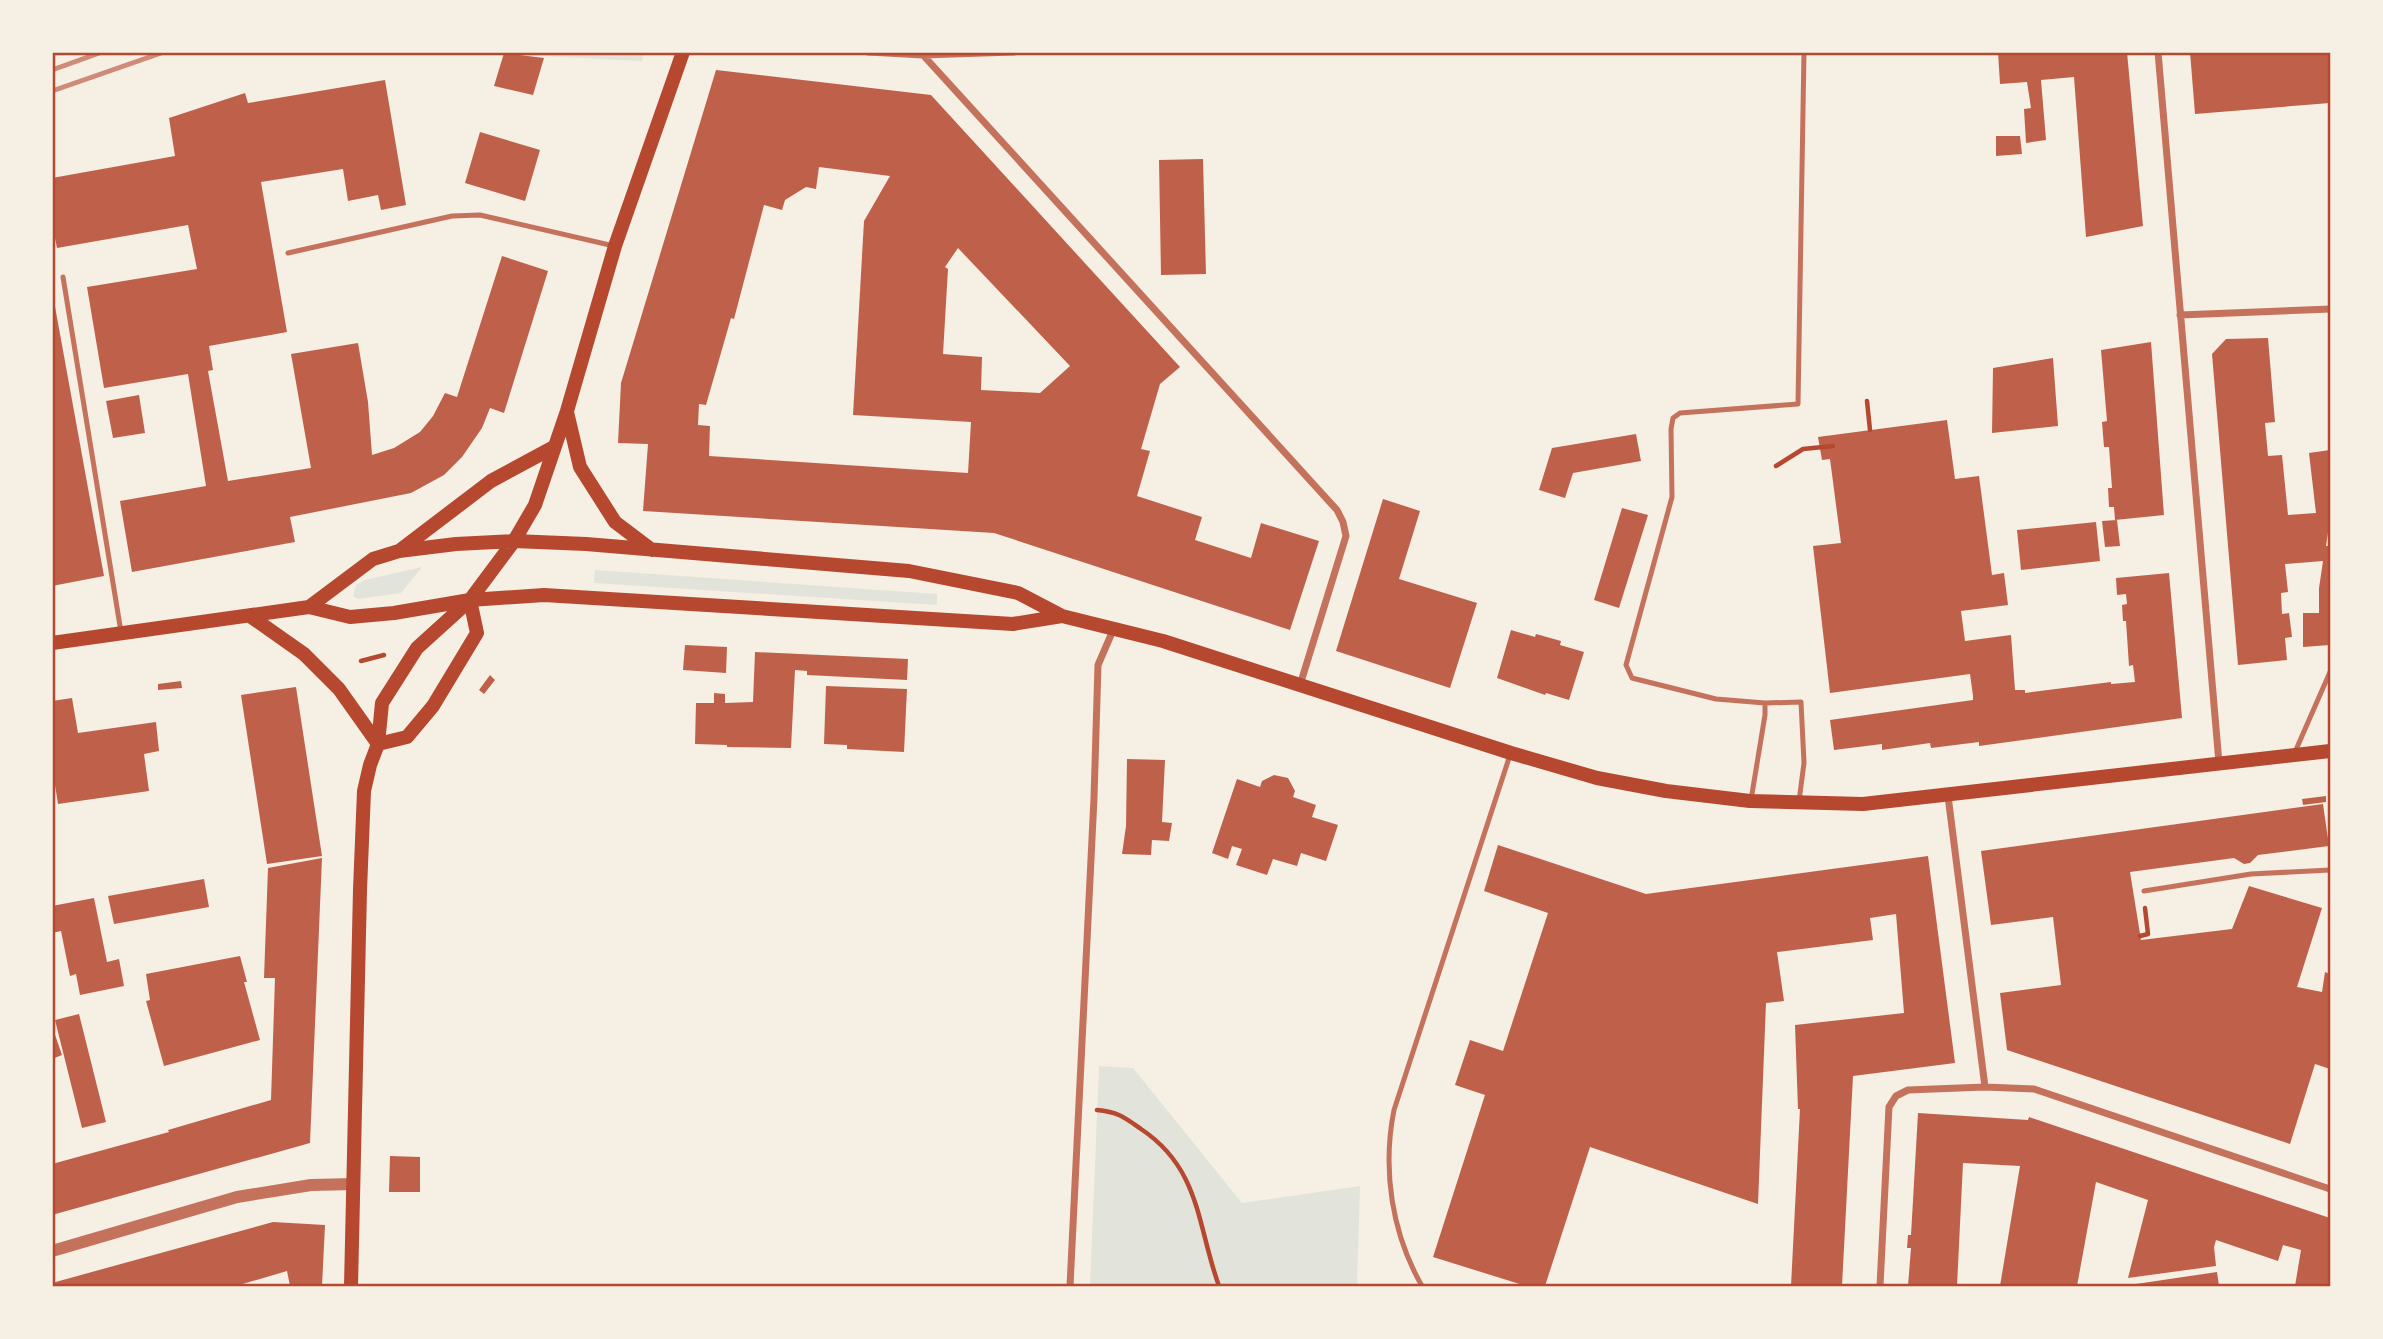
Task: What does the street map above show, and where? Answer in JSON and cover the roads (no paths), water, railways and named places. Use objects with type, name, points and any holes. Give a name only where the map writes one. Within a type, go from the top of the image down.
[{"type":"main road","points":[[351,1286],[364,791],[378,744],[382,703],[417,648],[470,600],[514,541],[536,505],[567,411],[615,246],[683,52]]},
{"type":"main road","points":[[567,411],[580,467],[615,522],[652,550]]},
{"type":"main road","points":[[399,551],[491,481],[554,447]]},
{"type":"main road","points":[[309,607],[373,559],[399,551],[514,541],[909,570],[1018,593],[1062,616],[1163,641],[1597,778],[1666,791],[1750,801],[1863,804],[2330,751]]},
{"type":"main road","points":[[52,643],[309,607],[350,617],[394,613],[470,600],[544,595],[1013,624],[1062,616]]},
{"type":"main road","points":[[378,744],[407,737],[446,687],[477,634],[470,600]]},
{"type":"main road","points":[[250,616],[304,654],[339,689],[378,744]]},
{"type":"street","points":[[868,52],[923,55],[1014,52]]},
{"type":"street","points":[[2158,52],[2219,765]]},
{"type":"street","points":[[923,55],[1337,510],[1346,536],[1300,685]]},
{"type":"street","points":[[2180,315],[2330,309]]},
{"type":"street","points":[[1070,1286],[1094,811],[1098,665],[1114,628]]},
{"type":"street","points":[[1948,796],[1984,1087]]},
{"type":"street","points":[[1880,1286],[1889,1107],[1896,1096],[1908,1090],[1984,1087],[2034,1089],[2330,1189]]},
{"type":"street","points":[[52,1251],[237,1197],[311,1185],[354,1184]]},
{"type":"lane","points":[[1799,804],[1804,763],[1801,702],[1765,703],[1716,699],[1632,678],[1626,665],[1672,497],[1673,418],[1680,413],[1798,404],[1804,52]]},
{"type":"lane","points":[[288,253],[452,216],[480,215],[615,246]]},
{"type":"lane","points":[[63,277],[121,632]]},
{"type":"lane","points":[[2293,756],[2330,672]]},
{"type":"lane","points":[[1750,801],[1765,703]]},
{"type":"lane","points":[[1422,1286],[1413,1270],[1394,1214],[1388,1162],[1389,1135],[1394,1110],[1511,752]]},
{"type":"lane","points":[[2144,891],[2251,874],[2330,870]]},
{"type":"railway","points":[[52,70],[102,52]]},
{"type":"railway","points":[[52,91],[164,52]]}]
